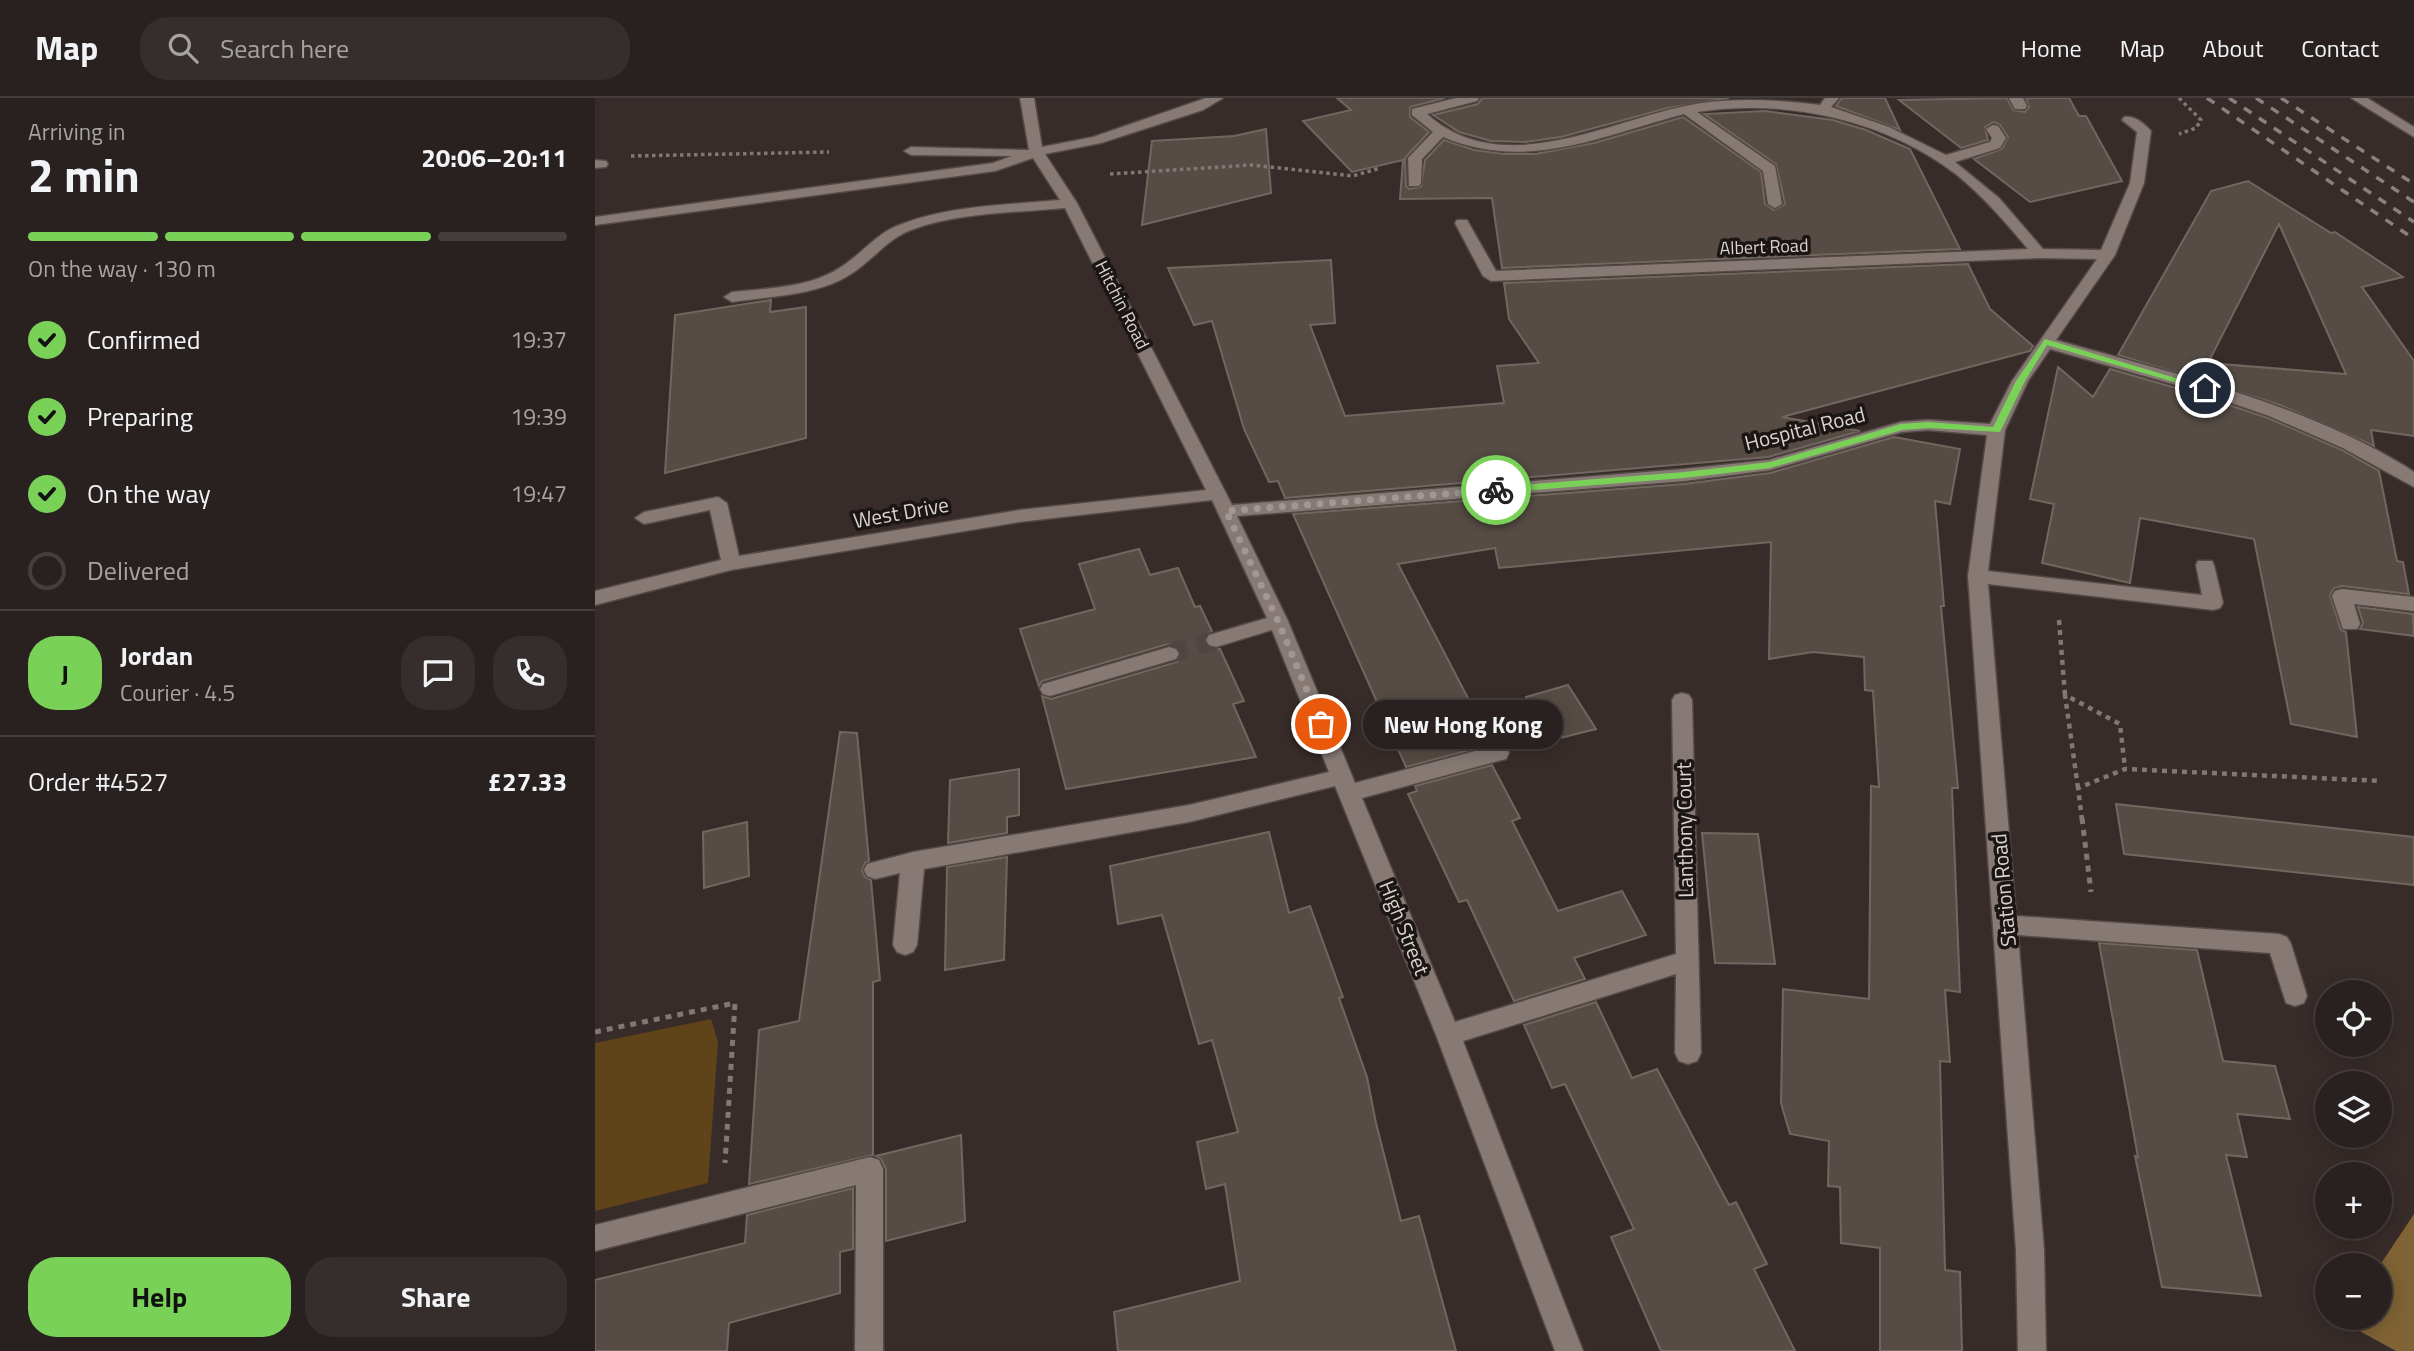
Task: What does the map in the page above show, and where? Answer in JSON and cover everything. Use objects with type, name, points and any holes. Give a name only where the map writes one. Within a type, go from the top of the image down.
[{"type":"street","name":"Hitchin Road","points":[[1027,98],[1036,152],[1070,203],[1222,502]]},
{"type":"street","points":[[595,221],[995,167],[1036,152],[1096,140],[1198,107],[1216,98]]},
{"type":"street","points":[[1472,98],[1417,112],[1440,132],[1463,141],[1494,147],[1528,149],[1562,144],[1721,101],[1828,103],[1902,136],[1946,160],[1978,185],[2039,253]]},
{"type":"street","points":[[2358,98],[2414,133]]},
{"type":"street","points":[[1686,110],[1770,169],[1775,204]]},
{"type":"street","points":[[1996,430],[2020,381],[2106,256],[2137,183],[2144,131],[2129,120]]},
{"type":"street","points":[[1946,160],[1995,145],[1999,138],[1993,129]]},
{"type":"street","points":[[1414,183],[1415,158],[1440,132]]},
{"type":"street","points":[[911,151],[1036,152]]},
{"type":"street","points":[[731,297],[807,286],[844,273],[877,245],[905,228],[958,215],[1070,203]]},
{"type":"street","name":"Albert Road","points":[[1462,223],[1491,276],[2039,253],[2106,256]]},
{"type":"street","points":[[2045,342],[2231,396],[2307,423],[2372,455],[2414,481]]},
{"type":"street","name":"Hospital Road","points":[[1222,502],[1671,476],[1770,465],[1901,427],[1928,425],[1996,430]]},
{"type":"street","name":"Station Road","points":[[1996,430],[1978,576],[2030,1250],[2032,1351]]},
{"type":"street","points":[[2372,455],[2414,460]]},
{"type":"street","name":"West Drive","points":[[595,598],[731,565],[1019,516],[1222,502]]},
{"type":"street","name":"High Street","points":[[1222,502],[1278,621],[1448,1035],[1569,1351]]},
{"type":"street","points":[[644,518],[718,503],[731,565]]},
{"type":"street","points":[[1978,576],[2213,603],[2205,565]]},
{"type":"street","points":[[2350,624],[2342,596],[2414,604]]},
{"type":"street","points":[[1216,640],[1278,621]]},
{"type":"street","points":[[1049,689],[1169,654]]},
{"type":"street","name":"Lanthony Court","points":[[1682,700],[1688,1053]]},
{"type":"street","points":[[875,870],[913,861],[1127,825],[1284,793],[1345,784],[1498,752]]},
{"type":"street","points":[[905,945],[913,861]]},
{"type":"street","points":[[2007,925],[2279,944],[2295,996]]},
{"type":"street","points":[[1448,1035],[1688,960]]},
{"type":"street","points":[[595,1238],[870,1169],[869,1351]]},
{"type":"path","points":[[2179,98],[2201,120]]},
{"type":"path","points":[[626,156],[840,152]]},
{"type":"path","points":[[1057,180],[1252,164],[1353,176],[1415,158]]},
{"type":"path","points":[[2056,585],[2065,695],[2092,894]]},
{"type":"path","points":[[2065,695],[2120,724],[2125,769]]},
{"type":"path","points":[[2078,788],[2125,769],[2381,781]]},
{"type":"path","points":[[595,1032],[735,1003],[722,1205]]},
{"type":"shaded area","points":[[711,1019],[718,1042],[708,1183],[595,1211],[595,1043]]},
{"type":"shaded area","points":[[2414,1214],[2414,1351],[2396,1351],[2358,1330],[2392,1330],[2392,1253],[2388,1253]]},
{"type":"building","points":[[1337,98],[1445,98],[1410,107],[1410,117],[1429,132],[1405,158],[1406,186],[1409,189],[1421,187],[1425,160],[1444,140],[1474,150],[1535,154],[1594,143],[1683,117],[1761,172],[1765,204],[1774,210],[1785,204],[1776,164],[1704,114],[1765,111],[1833,120],[1866,130],[1910,149],[1960,249],[1502,268],[1492,198],[1400,199],[1403,160],[1352,172],[1303,121],[1351,110]]},
{"type":"building","points":[[1482,98],[1729,98],[1668,108],[1561,137],[1525,142],[1491,141],[1459,132],[1433,115],[1478,104]]},
{"type":"building","points":[[1842,98],[1885,98],[1900,130],[1836,106]]},
{"type":"building","points":[[2007,98],[2013,110],[2025,112],[2029,107],[2026,98],[2069,98],[2079,116],[2086,116],[2122,181],[2030,202],[1974,159],[2002,149],[2008,137],[2000,125],[1994,122],[1985,127],[1988,140],[1961,148],[1899,100]]},
{"type":"building","points":[[1266,129],[1271,193],[1142,225],[1152,141],[1234,136]]},
{"type":"building","points":[[2248,181],[2331,233],[2335,232],[2403,277],[2362,287],[2414,361],[2414,436],[2371,430],[2374,446],[2280,405],[2118,355],[2211,191]],"holes":[[[2279,224],[2346,374],[2208,363]]]},
{"type":"building","points":[[1331,260],[1335,323],[1310,325],[1345,416],[1504,403],[1497,366],[1539,363],[1509,319],[1504,283],[1968,264],[1990,309],[2033,346],[2030,351],[1782,417],[1860,431],[1768,457],[1285,498],[1278,481],[1269,482],[1244,429],[1212,321],[1194,325],[1168,268]]},
{"type":"building","points":[[771,300],[770,312],[806,307],[806,438],[665,473],[675,315]]},
{"type":"building","points":[[2058,367],[2093,397],[2110,369],[2268,418],[2342,450],[2379,471],[2397,561],[2403,562],[2409,594],[2342,586],[2334,588],[2330,595],[2341,630],[2346,632],[2357,737],[2291,724],[2254,539],[2140,518],[2130,583],[2042,563],[2054,504],[2030,499]]},
{"type":"building","points":[[1894,437],[1960,449],[1950,504],[1935,501],[1944,606],[1941,606],[1958,788],[1952,788],[1960,992],[1945,990],[1950,1062],[1940,1061],[1945,1270],[1960,1272],[1962,1351],[1880,1351],[1880,1248],[1841,1243],[1840,1187],[1828,1186],[1829,1141],[1790,1134],[1781,1103],[1783,989],[1869,999],[1871,786],[1879,787],[1873,691],[1865,690],[1864,657],[1813,652],[1769,659],[1771,542],[1499,568],[1495,548],[1398,564],[1492,744],[1406,767],[1293,514],[1684,484],[1770,473]]},
{"type":"building","points":[[1139,549],[1150,575],[1178,568],[1195,607],[1200,606],[1212,631],[1204,641],[1208,648],[1220,649],[1244,701],[1233,704],[1256,757],[1066,789],[1042,696],[1051,699],[1177,662],[1181,653],[1177,646],[1168,644],[1042,681],[1039,686],[1020,629],[1095,609],[1079,564]]},
{"type":"building","points":[[2358,607],[2413,614],[2414,636],[2360,629],[2363,623]]},
{"type":"building","points":[[1568,685],[1596,729],[1536,744],[1526,697]]},
{"type":"building","points":[[840,732],[857,733],[869,861],[865,863],[862,871],[865,877],[871,880],[880,980],[873,982],[873,1155],[749,1184],[759,1030],[799,1021]]},
{"type":"building","points":[[1492,765],[1520,818],[1512,821],[1558,911],[1622,891],[1646,935],[1574,958],[1585,979],[1514,1001],[1467,900],[1459,902],[1408,794],[1417,791],[1415,786]]},
{"type":"building","points":[[1019,769],[1019,815],[1007,817],[1007,833],[948,843],[950,780]]},
{"type":"building","points":[[2116,804],[2414,837],[2414,885],[2124,854]]},
{"type":"building","points":[[747,822],[749,876],[704,888],[703,832]]},
{"type":"building","points":[[1269,832],[1289,913],[1310,906],[1343,997],[1339,998],[1367,1077],[1401,1221],[1419,1216],[1456,1351],[1118,1351],[1114,1312],[1240,1281],[1225,1184],[1206,1189],[1197,1142],[1238,1132],[1212,1040],[1199,1044],[1162,915],[1118,924],[1110,866]]},
{"type":"building","points":[[1702,833],[1758,834],[1775,964],[1715,963]]},
{"type":"building","points":[[1007,857],[1004,960],[945,970],[947,867]]},
{"type":"building","points":[[2099,943],[2197,950],[2223,1061],[2275,1066],[2290,1119],[2237,1114],[2247,1157],[2226,1155],[2261,1296],[2162,1287],[2135,1156],[2138,1157]]},
{"type":"building","points":[[1596,1002],[1632,1078],[1657,1069],[1729,1205],[1736,1202],[1767,1264],[1754,1269],[1795,1351],[1661,1351],[1611,1237],[1634,1229],[1565,1084],[1552,1088],[1524,1025]]},
{"type":"building","points":[[961,1135],[965,1221],[886,1241],[886,1169],[881,1159],[876,1156]]},
{"type":"building","points":[[853,1188],[853,1249],[840,1252],[840,1293],[729,1323],[727,1351],[595,1351],[595,1280],[745,1243],[747,1215]]},
{"type":"tunnel","points":[[1169,654],[1216,640]]},
{"type":"railway","points":[[2207,98],[2414,239]]},
{"type":"railway","points":[[2229,98],[2414,222]]},
{"type":"railway","points":[[2256,98],[2414,202]]},
{"type":"railway","points":[[2281,98],[2414,184]]},
{"type":"way so far","points":[[1321,724],[1278,621],[1226,511],[1496,490]]},
{"type":"place","name":"New Hong Kong","points":[[1321,724]]},
{"type":"route","points":[[1496,490],[1684,475],[1770,465],[1901,427],[1928,425],[1996,430],[2020,381],[2045,342],[2205,388]]}]
